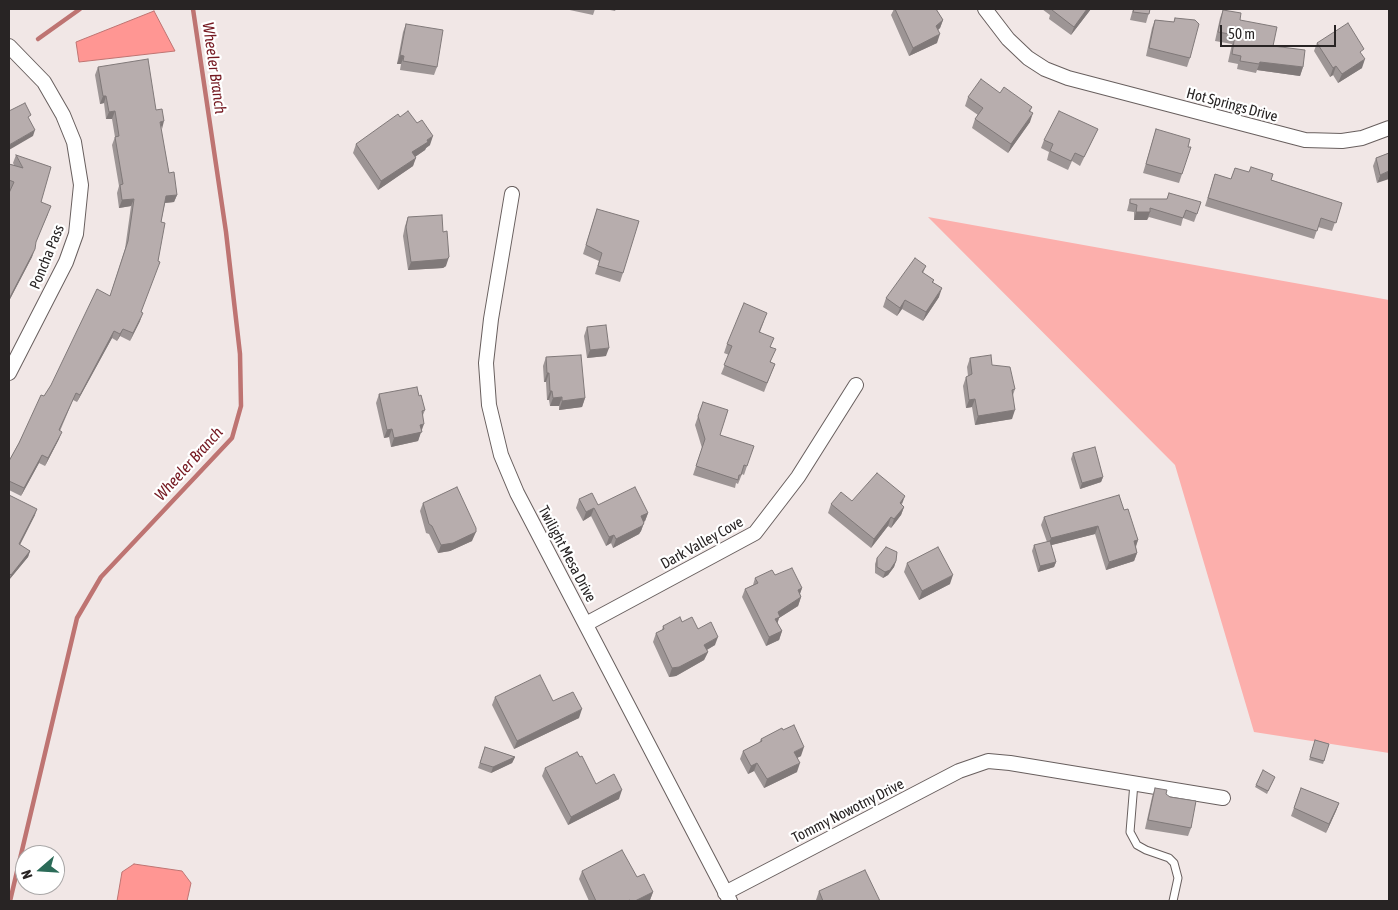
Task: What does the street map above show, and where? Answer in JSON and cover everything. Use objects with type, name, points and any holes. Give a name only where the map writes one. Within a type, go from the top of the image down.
[{"type":"street","name":"Hot Springs Drive","points":[[985,9],[1008,39],[1028,58],[1045,69],[1068,78],[1305,140],[1342,141],[1362,138],[1389,128]]},
{"type":"street","name":"Poncha Pass","points":[[9,46],[44,82],[63,115],[74,142],[81,185],[76,234],[66,262],[9,374]]},
{"type":"street","name":"Twilight Mesa Drive","points":[[512,194],[488,344],[489,405],[494,432],[509,476],[728,897]]},
{"type":"street","name":"Dark Valley Cove","points":[[586,624],[755,533],[798,477],[856,385]]},
{"type":"street","name":"Tommy Nowotny Drive","points":[[728,897],[959,772],[988,761],[1134,783]]},
{"type":"street","points":[[1134,783],[1222,798]]},
{"type":"lane","points":[[1134,783],[1130,832],[1137,845],[1170,858],[1174,863],[1178,878],[1173,901]]},
{"type":"shaded area","points":[[154,11],[175,51],[79,62],[76,42]]},
{"type":"shaded area","points":[[928,217],[1389,300],[1389,753],[1254,732],[1175,465]]},
{"type":"shaded area","points":[[134,864],[182,871],[191,883],[187,901],[117,901],[122,872]]},
{"type":"building","points":[[895,9],[936,9],[943,20],[936,26],[940,34],[913,48]]},
{"type":"building","points":[[1053,9],[1087,9],[1074,27]]},
{"type":"building","points":[[1134,9],[1150,9],[1149,14],[1133,12]]},
{"type":"building","points":[[1223,10],[1241,13],[1240,20],[1277,27],[1273,46],[1305,50],[1303,67],[1240,61],[1241,56],[1232,54],[1235,35],[1218,32]]},
{"type":"building","points":[[1175,18],[1195,20],[1199,24],[1190,58],[1149,48],[1155,20],[1174,22]]},
{"type":"building","points":[[1348,23],[1364,49],[1360,52],[1365,59],[1342,74],[1336,66],[1333,68],[1317,43]]},
{"type":"building","points":[[406,24],[443,30],[437,67],[403,61],[404,56],[400,55]]},
{"type":"building","points":[[148,59],[156,110],[162,109],[164,121],[160,122],[169,173],[174,172],[177,195],[166,196],[161,222],[165,223],[158,261],[160,262],[141,312],[143,313],[133,333],[123,329],[120,334],[114,331],[80,395],[76,393],[59,430],[62,432],[48,458],[42,455],[24,488],[9,481],[9,461],[41,395],[44,396],[51,385],[97,289],[110,296],[128,241],[134,199],[122,200],[120,185],[123,184],[115,137],[119,136],[115,111],[109,112],[106,96],[103,96],[98,67]]},
{"type":"building","points":[[981,79],[1000,93],[1004,87],[1032,107],[1029,111],[1033,113],[1011,144],[975,119],[983,108],[968,97]]},
{"type":"building","points":[[25,103],[31,115],[28,117],[35,130],[9,145],[9,111]]},
{"type":"building","points":[[408,111],[417,123],[422,120],[433,136],[427,140],[428,142],[412,152],[416,158],[381,181],[356,144],[398,114],[400,117]]},
{"type":"building","points":[[1059,111],[1098,129],[1084,157],[1075,153],[1071,161],[1050,151],[1053,144],[1044,140]]},
{"type":"building","points":[[1156,129],[1190,139],[1188,147],[1191,147],[1182,174],[1146,164]]},
{"type":"building","points":[[1389,153],[1389,171],[1380,175],[1376,158]]},
{"type":"building","points":[[16,155],[51,167],[41,202],[51,206],[36,242],[35,249],[9,299],[9,193],[14,182],[9,180],[9,164],[23,168]]},
{"type":"building","points":[[1251,167],[1273,174],[1271,180],[1342,203],[1336,223],[1321,218],[1317,231],[1208,198],[1215,174],[1231,179],[1235,168],[1249,172]]},
{"type":"building","points":[[1169,193],[1201,202],[1197,214],[1186,210],[1183,218],[1150,208],[1150,212],[1136,212],[1137,205],[1130,203],[1130,199],[1167,199]]},
{"type":"building","points":[[597,209],[639,221],[623,273],[598,266],[602,253],[586,245]]},
{"type":"building","points":[[442,215],[443,232],[447,231],[449,257],[447,259],[411,262],[406,227],[408,217]]},
{"type":"building","points":[[915,258],[926,266],[922,272],[934,280],[932,282],[942,288],[926,312],[905,300],[900,308],[886,298]]},
{"type":"building","points":[[744,303],[767,313],[759,332],[774,338],[770,347],[776,349],[770,362],[775,364],[767,383],[724,365],[732,346],[727,344]]},
{"type":"building","points":[[606,325],[609,348],[590,350],[587,327]]},
{"type":"building","points":[[581,355],[585,398],[562,401],[562,397],[553,398],[552,391],[550,391],[546,357]]},
{"type":"building","points":[[991,355],[992,365],[1010,367],[1015,389],[1012,390],[1015,410],[978,416],[975,399],[969,400],[966,377],[972,374],[970,358]]},
{"type":"building","points":[[417,387],[425,410],[422,411],[424,424],[420,425],[422,432],[394,438],[392,429],[387,430],[379,394]]},
{"type":"building","points":[[703,402],[728,410],[720,435],[754,446],[747,466],[744,465],[738,480],[696,466],[705,439],[698,416]]},
{"type":"building","points":[[1095,447],[1103,477],[1082,483],[1073,453]]},
{"type":"building","points":[[877,473],[905,496],[900,503],[904,507],[894,519],[891,517],[874,539],[831,504],[841,492],[852,501]]},
{"type":"building","points":[[457,487],[476,528],[476,532],[453,543],[441,545],[432,526],[429,524],[423,503]]},
{"type":"building","points":[[635,487],[648,513],[641,516],[644,523],[642,526],[616,539],[614,535],[609,537],[594,508],[586,512],[579,499],[592,493],[598,505]]},
{"type":"building","points":[[9,495],[37,509],[19,544],[30,551],[11,575],[9,573]]},
{"type":"building","points":[[1119,495],[1124,510],[1128,509],[1138,540],[1134,541],[1137,553],[1109,562],[1098,526],[1051,538],[1044,517]]},
{"type":"building","points":[[1050,541],[1056,562],[1040,566],[1034,545]]},
{"type":"building","points":[[886,547],[897,552],[896,561],[890,570],[885,572],[877,567],[877,558]]},
{"type":"building","points":[[938,547],[953,575],[922,591],[907,563]]},
{"type":"building","points":[[792,568],[802,588],[798,590],[801,597],[778,612],[780,617],[775,619],[782,631],[769,637],[745,589],[758,583],[755,578],[772,570],[775,575]]},
{"type":"building","points":[[680,617],[682,622],[692,617],[698,629],[711,622],[718,637],[704,645],[708,652],[679,667],[672,668],[656,633],[664,629],[663,626]]},
{"type":"building","points":[[540,675],[553,701],[573,692],[582,709],[517,741],[495,697]]},
{"type":"building","points":[[794,725],[804,747],[794,752],[800,763],[767,779],[757,763],[751,766],[743,751],[782,728],[783,730]]},
{"type":"building","points":[[1315,740],[1329,744],[1324,761],[1310,757]]},
{"type":"building","points":[[485,747],[515,757],[493,767],[480,763]]},
{"type":"building","points":[[577,752],[580,757],[582,756],[596,784],[614,774],[622,790],[571,817],[545,768]]},
{"type":"building","points":[[1263,770],[1275,777],[1268,791],[1256,785]]},
{"type":"building","points":[[1155,788],[1167,790],[1166,794],[1170,797],[1196,801],[1191,828],[1148,820]]},
{"type":"building","points":[[1301,788],[1339,803],[1329,824],[1294,808]]},
{"type":"building","points":[[622,850],[637,877],[644,874],[653,892],[635,901],[596,901],[582,871]]},
{"type":"building","points":[[865,870],[880,901],[823,901],[819,891]]},
{"type":"waterway","points":[[38,39],[80,9]]},
{"type":"waterway","name":"Wheeler Branch","points":[[10,901],[77,618],[101,577],[232,438],[241,406],[240,354],[226,232],[193,9]]}]
